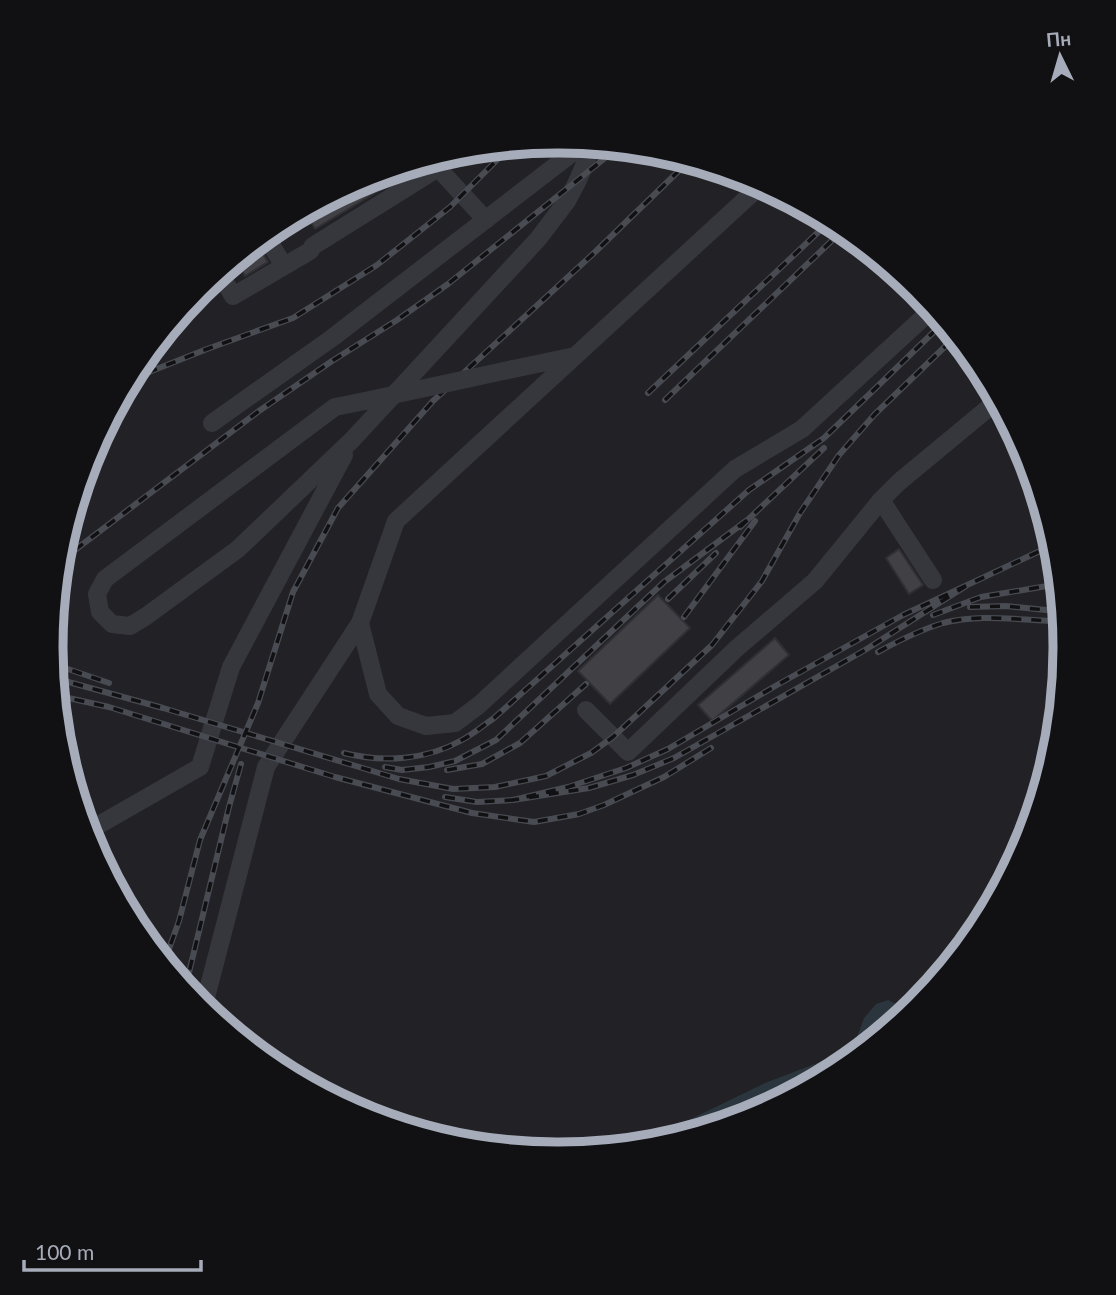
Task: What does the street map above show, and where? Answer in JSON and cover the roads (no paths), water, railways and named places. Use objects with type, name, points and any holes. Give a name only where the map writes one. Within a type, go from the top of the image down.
[{"type":"lane","points":[[212,423],[332,338],[572,153]]},
{"type":"lane","points":[[576,355],[513,369],[365,401],[335,407],[105,579],[97,594],[100,612],[112,624],[130,626],[238,550],[352,440],[538,239],[567,201],[589,154]]},
{"type":"lane","points":[[439,167],[486,220]]},
{"type":"lane","points":[[224,282],[233,296],[310,250],[423,171]]},
{"type":"lane","points":[[206,996],[267,766],[360,623],[396,521],[753,193]]},
{"type":"lane","points":[[271,245],[284,266]]},
{"type":"lane","points":[[360,623],[378,694],[398,716],[426,726],[455,723],[479,705],[735,469],[802,429],[925,316]]},
{"type":"lane","points":[[586,710],[628,752],[737,648],[815,581],[899,482],[990,406]]},
{"type":"lane","points":[[97,826],[200,766],[231,667],[352,440]]},
{"type":"lane","points":[[881,500],[933,580]]},
{"type":"railway","points":[[145,374],[293,318],[377,265],[450,207],[501,156]]},
{"type":"railway","points":[[73,552],[259,411],[448,284],[608,156]]},
{"type":"railway","points":[[168,952],[179,921],[200,840],[258,703],[293,592],[338,508],[433,401],[682,168]]},
{"type":"railway","points":[[648,393],[822,229]]},
{"type":"railway","points":[[665,400],[835,238]]},
{"type":"railway","points":[[344,753],[389,759],[420,756],[466,738],[494,718],[749,490],[824,438],[937,329]]},
{"type":"railway","points":[[64,681],[399,779],[453,789],[495,787],[546,776],[591,753],[613,737],[712,645],[762,581],[800,513],[839,455],[875,414],[949,343]]},
{"type":"railway","points":[[740,527],[824,448]]},
{"type":"railway","points":[[385,767],[402,770],[455,761],[496,740],[664,582],[746,521]]},
{"type":"railway","points":[[684,617],[755,521]]},
{"type":"railway","points":[[966,586],[865,650],[674,758],[633,775],[589,788],[513,800],[568,787],[626,768],[668,749],[903,615],[1043,550]]},
{"type":"railway","points":[[668,599],[716,553]]},
{"type":"railway","points":[[933,615],[981,597],[1049,586]]},
{"type":"railway","points":[[970,607],[1006,606],[1052,610]]},
{"type":"railway","points":[[878,652],[926,629],[958,620],[988,618],[1052,621]]},
{"type":"railway","points":[[64,668],[109,683]]},
{"type":"railway","points":[[447,770],[482,764],[520,743],[586,684]]},
{"type":"railway","points":[[66,697],[109,707],[335,777],[472,813],[534,822],[579,814],[604,805],[664,777],[711,748]]},
{"type":"railway","points":[[188,976],[241,764]]},
{"type":"railway","points":[[445,797],[477,802],[513,800]]}]
